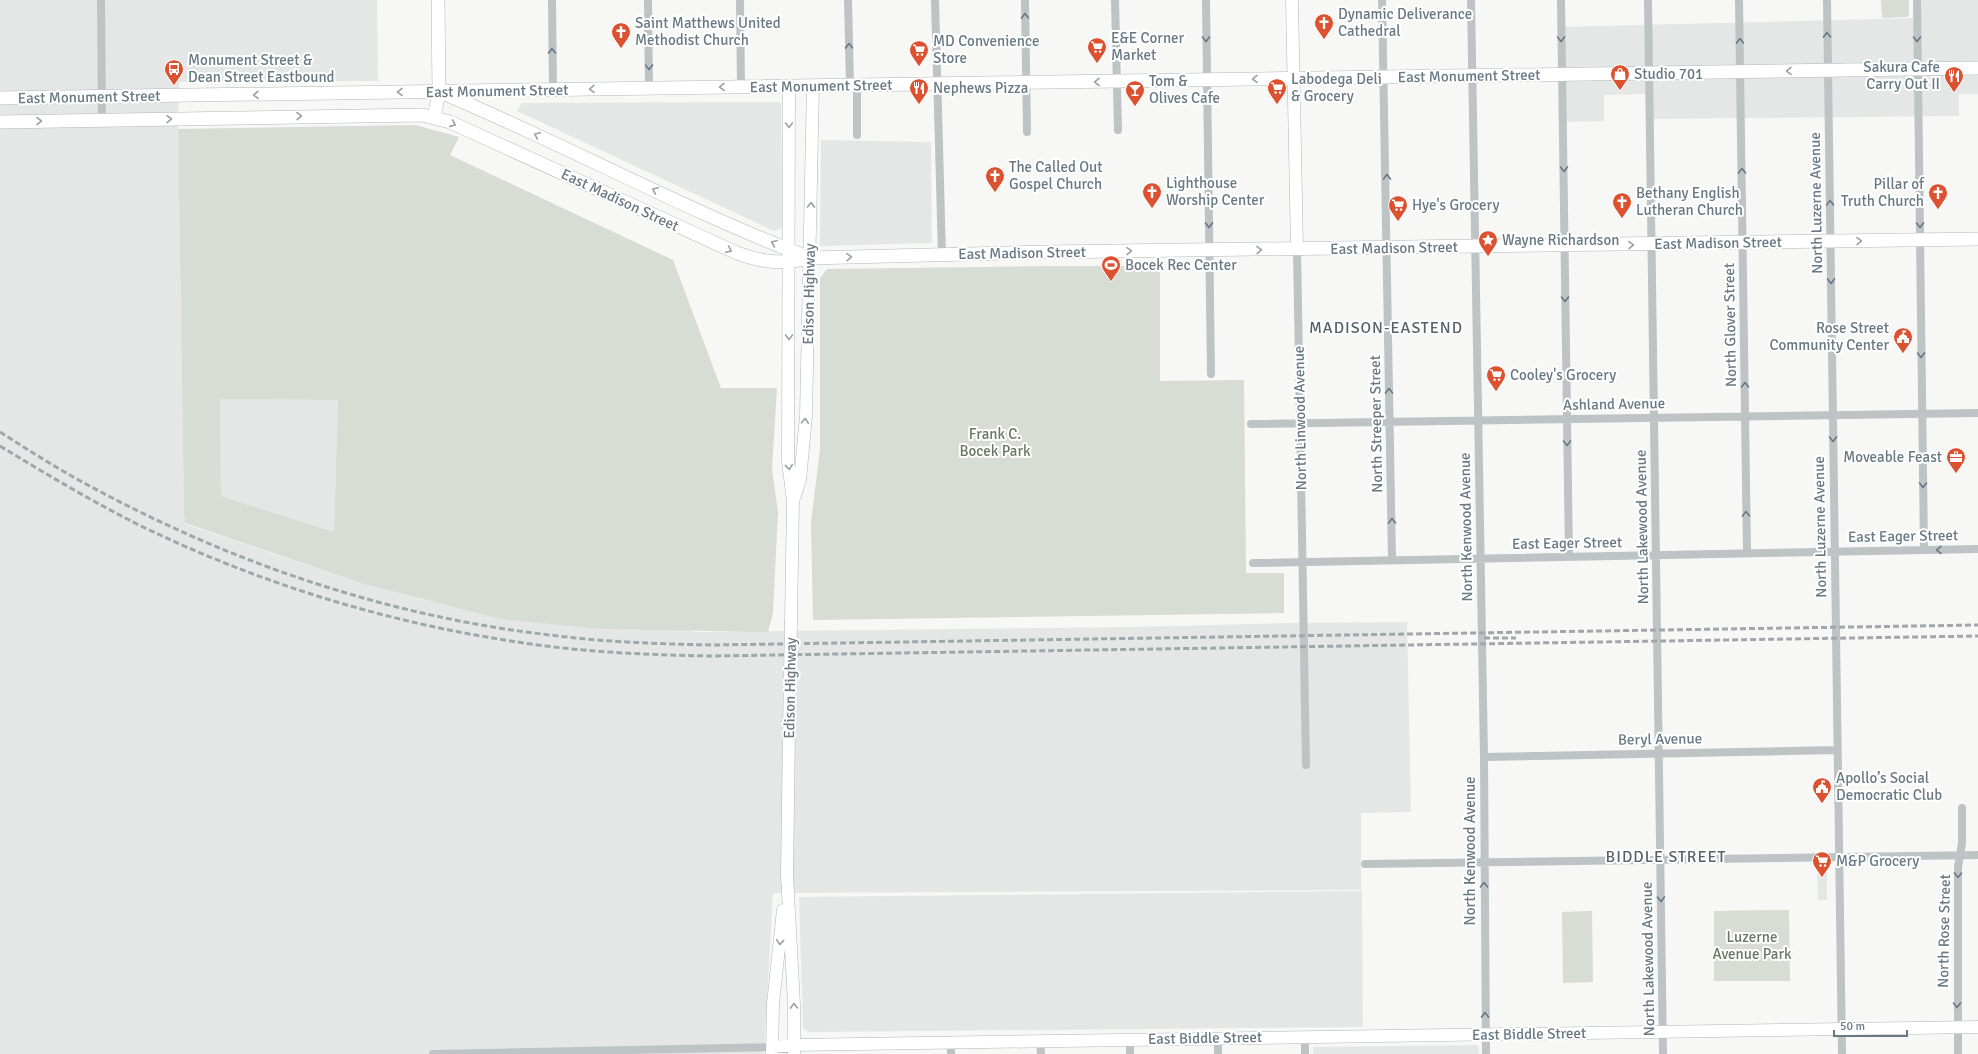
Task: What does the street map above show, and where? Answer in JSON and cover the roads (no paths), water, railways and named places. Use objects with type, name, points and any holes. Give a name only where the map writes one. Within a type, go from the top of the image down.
[{"type":"main road","points":[[434,117],[439,92],[438,0]]},
{"type":"main road","name":"North Linwood Avenue","points":[[1292,0],[1297,249]]},
{"type":"main road","name":"East Monument Street","points":[[0,98],[1978,68]]},
{"type":"main road","name":"Edison Highway","points":[[789,86],[790,256],[788,461],[793,501],[793,520],[787,875],[794,1004],[794,1050]]},
{"type":"main road","name":"Edison Highway","points":[[793,501],[800,480],[805,422],[813,86]]},
{"type":"main road","name":"East Madison Street","points":[[439,92],[494,114],[714,217],[790,256]]},
{"type":"main road","name":"East Monument Street","points":[[0,122],[402,114],[434,117]]},
{"type":"main road","name":"East Madison Street","points":[[434,117],[457,126],[737,253],[764,261],[790,256],[810,258],[942,254],[1978,239]]},
{"type":"main road","name":"Edison Highway","points":[[772,1051],[773,1004],[787,875]]},
{"type":"main road","name":"East Biddle Street","points":[[772,1051],[951,1048],[1040,1040],[1130,1040],[1978,1027]]},
{"type":"street","points":[[101,0],[102,120]]},
{"type":"street","points":[[552,0],[553,90]]},
{"type":"street","points":[[648,0],[649,88]]},
{"type":"street","points":[[740,0],[741,87]]},
{"type":"street","points":[[848,0],[857,135]]},
{"type":"street","points":[[935,0],[942,254]]},
{"type":"street","points":[[1025,0],[1027,132]]},
{"type":"street","points":[[1115,0],[1118,130]]},
{"type":"street","points":[[1206,0],[1211,374]]},
{"type":"street","name":"North Streeper Street","points":[[1382,0],[1388,248],[1392,560]]},
{"type":"street","name":"North Kenwood Avenue","points":[[1471,0],[1484,757],[1486,1054]]},
{"type":"street","points":[[1561,0],[1569,557]]},
{"type":"street","name":"North Lakewood Avenue","points":[[1648,0],[1663,1054]]},
{"type":"street","name":"North Glover Street","points":[[1739,0],[1747,554]]},
{"type":"street","name":"North Luzerne Avenue","points":[[1827,0],[1842,1054]]},
{"type":"street","points":[[1917,0],[1924,550]]},
{"type":"street","name":"North Linwood Avenue","points":[[1297,249],[1306,765]]},
{"type":"street","name":"Ashland Avenue","points":[[1251,424],[1978,413]]},
{"type":"street","name":"East Eager Street","points":[[1253,563],[1978,549]]},
{"type":"street","name":"Beryl Avenue","points":[[1484,757],[1837,750]]},
{"type":"street","name":"North Rose Street","points":[[1958,1054],[1958,897],[1962,843],[1962,808]]},
{"type":"street","points":[[1365,864],[1978,855]]},
{"type":"street","points":[[1305,1037],[1305,1054]]},
{"type":"street","points":[[1218,1038],[1218,1054]]},
{"type":"street","points":[[1040,1040],[1040,1054]]},
{"type":"street","points":[[1130,1040],[1130,1054]]},
{"type":"street","name":"East Biddle Street","points":[[433,1054],[772,1051]]},
{"type":"railway","points":[[0,432],[62,471],[154,519],[263,565],[376,601],[433,615],[491,627],[570,637],[631,642],[713,645],[1978,625]]},
{"type":"railway","points":[[0,446],[70,488],[141,526],[189,548],[288,586],[339,602],[441,628],[546,646],[587,650],[712,656],[1978,636]]},
{"type":"railway","points":[[1484,638],[1516,638]]},
{"type":"place","name":"Dynamic Deliverance Cathedral","points":[[1324,40]]},
{"type":"place","name":"Saint Matthews United Methodist Church","points":[[621,49]]},
{"type":"place","name":"E&E Corner Market","points":[[1097,64]]},
{"type":"place","name":"MD Convenience Store","points":[[919,67]]},
{"type":"place","name":"Monument Street & Dean Street Eastbound","points":[[174,86]]},
{"type":"place","name":"Studio 701","points":[[1620,91]]},
{"type":"place","name":"Sakura Cafe Carry Out II","points":[[1954,93]]},
{"type":"place","name":"Nephews Pizza","points":[[919,105]]},
{"type":"place","name":"Labodega Deli & Grocery","points":[[1277,105]]},
{"type":"place","name":"Tom & Olives Cafe","points":[[1135,107]]},
{"type":"place","name":"The Called Out Gospel Church","points":[[995,193]]},
{"type":"place","name":"Lighthouse Worship Center","points":[[1152,209]]},
{"type":"place","name":"Pillar of Truth Church","points":[[1938,210]]},
{"type":"place","name":"Bethany English Lutheran Church","points":[[1622,219]]},
{"type":"place","name":"Hye's Grocery","points":[[1398,222]]},
{"type":"place","name":"Wayne Richardson","points":[[1488,257]]},
{"type":"place","name":"Bocek Rec Center","points":[[1111,282]]},
{"type":"place","name":"Rose Street Community Center","points":[[1903,354]]},
{"type":"place","name":"Cooley's Grocery","points":[[1496,392]]},
{"type":"place","name":"Moveable Feast","points":[[1956,474]]},
{"type":"place","name":"Apollo’s Social Democratic Club","points":[[1822,804]]},
{"type":"place","name":"M&P Grocery","points":[[1822,878]]},
{"type":"district","name":"MADISON-EASTEND","points":[[1386,327]]},
{"type":"district","name":"BIDDLE STREET","points":[[1666,856]]},
{"type":"park label","name":"Frank C. Bocek Park","points":[[995,442]]},
{"type":"park label","name":"Luzerne Avenue Park","points":[[1752,946]]}]
